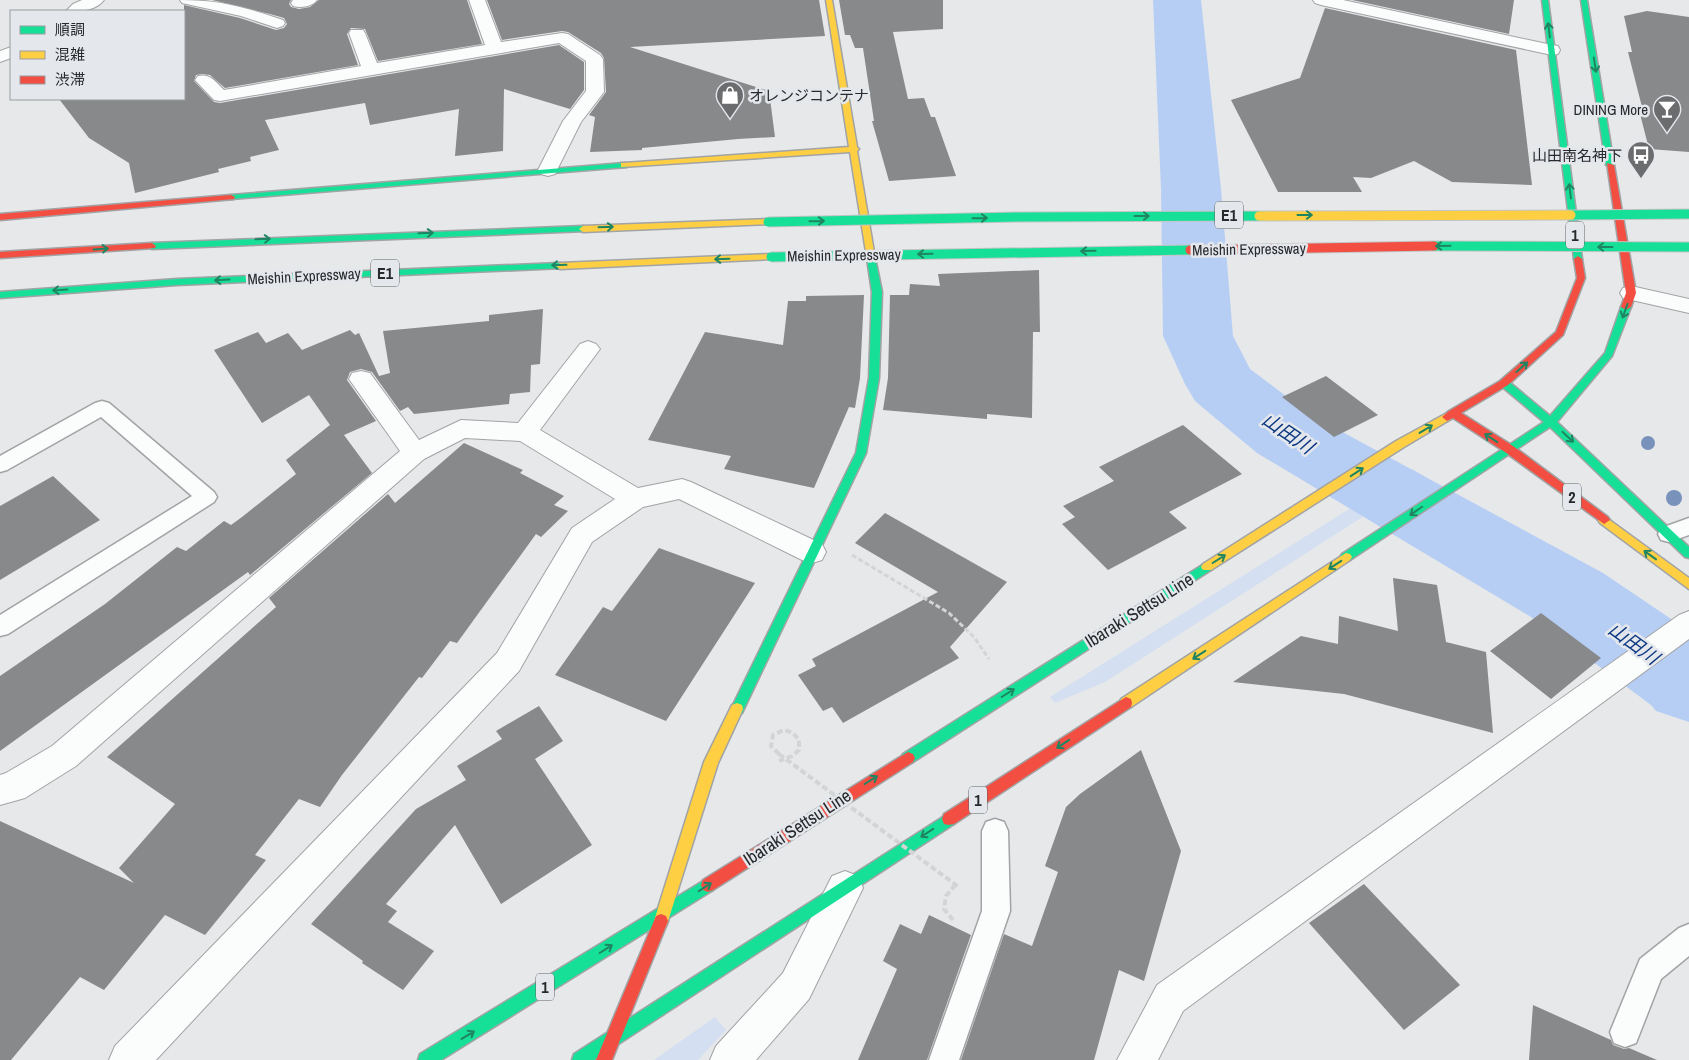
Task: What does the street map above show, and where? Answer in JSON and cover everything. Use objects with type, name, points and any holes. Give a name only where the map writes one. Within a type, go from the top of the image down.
[{"type":"main road","points":[[604,1060],[664,913],[711,762],[861,453],[874,378],[877,292],[829,0]]},
{"type":"main road","name":"Ibaraki Settsu Line","points":[[426,1060],[664,913],[1400,444],[1504,383],[1560,333],[1581,278],[1545,0]]},
{"type":"main road","name":"1","points":[[580,1060],[845,888],[1551,422],[1609,354],[1632,293],[1584,0]]},
{"type":"main road","points":[[0,217],[548,170],[855,149]]},
{"type":"main road","name":"Meishin Expressway","points":[[0,255],[209,242],[768,222],[1030,217],[1689,214]]},
{"type":"main road","name":"Meishin Expressway","points":[[0,295],[186,282],[770,257],[1449,246],[1689,247]]},
{"type":"main road","name":"2","points":[[1504,383],[1551,422],[1689,554]]},
{"type":"main road","name":"2","points":[[1453,413],[1509,450],[1689,584]]},
{"type":"street","points":[[75,10],[96,0]]},
{"type":"street","points":[[188,0],[245,12],[277,23]]},
{"type":"street","points":[[477,0],[495,48]]},
{"type":"street","points":[[1321,0],[1552,50]]},
{"type":"street","points":[[358,33],[371,70]]},
{"type":"street","points":[[204,80],[220,96],[562,38],[594,59],[596,92],[572,121],[548,170]]},
{"type":"street","points":[[1632,293],[1689,306]]},
{"type":"street","points":[[525,432],[588,349]]},
{"type":"street","points":[[361,379],[415,453]]},
{"type":"street","points":[[0,790],[13,787],[64,756],[415,453],[461,428],[525,432],[635,499]]},
{"type":"street","points":[[129,1060],[508,662],[582,534],[635,499],[682,489],[812,552]]},
{"type":"street","points":[[1137,1060],[1170,998],[1682,628]]},
{"type":"street","points":[[730,1060],[796,986],[845,888]]},
{"type":"lane","points":[[0,465],[102,408],[207,497],[0,627]]},
{"type":"lane","points":[[1669,534],[1689,526]]},
{"type":"lane","points":[[944,1060],[996,911],[995,831]]},
{"type":"lane","points":[[1625,1032],[1650,969],[1689,938]]},
{"type":"path","points":[[851,554],[949,612],[974,637],[989,659]]},
{"type":"path","points":[[779,760],[786,758],[792,756],[799,750],[799,740],[793,733],[784,730],[773,736],[771,746],[779,754],[787,760],[795,766],[803,772],[810,778],[960,888]]},
{"type":"shaded area","points":[[1413,469],[1425,477],[1105,682],[1055,703],[1050,697]]},
{"type":"shaded area","points":[[715,1017],[726,1030],[698,1060],[654,1060]]},
{"type":"building","points":[[212,0],[291,0],[289,4],[291,7],[299,9],[310,7],[319,0],[467,0],[482,44],[378,61],[365,29],[351,28],[347,34],[358,65],[225,88],[210,75],[196,75],[194,81],[214,102],[220,103],[559,45],[584,62],[584,90],[570,109],[504,89],[503,151],[455,156],[459,109],[370,125],[365,103],[265,120],[279,150],[250,157],[251,161],[218,169],[219,172],[135,193],[129,163],[89,138],[60,100],[185,100],[184,5],[240,18],[276,30],[284,28],[287,24],[284,18]]},
{"type":"building","points":[[487,0],[819,0],[825,36],[630,47],[769,91],[775,137],[642,148],[642,150],[590,152],[595,117],[589,115],[606,92],[604,58],[601,53],[568,32],[562,31],[502,40]]},
{"type":"building","points":[[839,0],[943,0],[943,29],[893,32],[908,99],[924,98],[931,117],[935,117],[956,176],[889,181],[872,121],[874,121],[863,48],[855,48],[850,35],[845,35]]},
{"type":"building","points":[[1352,0],[1514,0],[1509,34]]},
{"type":"building","points":[[1325,8],[1516,50],[1532,185],[1452,182],[1414,161],[1371,178],[1353,177],[1362,192],[1278,192],[1231,100],[1300,78]]},
{"type":"building","points":[[1647,11],[1689,17],[1689,152],[1649,149],[1639,110],[1643,111],[1628,52],[1632,52],[1624,16]]},
{"type":"building","points":[[1039,270],[1040,332],[1033,332],[1032,418],[987,414],[987,419],[883,410],[888,378],[890,295],[909,295],[910,284],[940,286],[938,274]]},
{"type":"building","points":[[864,295],[860,378],[855,408],[849,407],[814,488],[724,469],[731,456],[648,440],[705,332],[783,345],[788,301],[806,301],[806,296]]},
{"type":"building","points":[[543,309],[540,364],[531,365],[530,392],[510,394],[509,404],[414,414],[408,407],[400,411],[372,372],[361,369],[350,372],[347,380],[376,421],[344,435],[372,473],[250,575],[248,572],[0,751],[0,676],[105,604],[177,547],[186,551],[224,521],[231,525],[242,517],[296,474],[286,460],[330,425],[309,395],[262,423],[214,350],[258,332],[266,343],[288,333],[302,350],[350,330],[355,335],[359,333],[379,376],[390,373],[383,331],[489,321],[489,315]]},
{"type":"building","points":[[1326,376],[1378,415],[1334,437],[1282,397]]},
{"type":"building","points":[[1183,425],[1242,474],[1169,512],[1187,528],[1108,570],[1062,524],[1075,517],[1063,506],[1114,481],[1099,467]]},
{"type":"building","points":[[464,443],[523,470],[520,473],[564,496],[554,505],[568,511],[541,537],[536,534],[457,643],[450,641],[422,678],[419,677],[342,775],[320,807],[299,799],[255,855],[266,860],[205,935],[165,915],[104,990],[80,977],[11,1060],[0,1060],[0,821],[134,883],[119,868],[175,804],[107,757],[276,607],[269,598],[388,494],[395,503]]},
{"type":"building","points":[[53,476],[100,520],[0,580],[0,506]]},
{"type":"building","points":[[885,513],[1007,582],[950,647],[959,658],[843,723],[832,707],[823,711],[798,675],[816,666],[812,659],[938,592],[855,543]]},
{"type":"building","points":[[659,548],[755,583],[666,721],[555,675],[603,607],[612,611]]},
{"type":"building","points":[[1393,578],[1437,585],[1446,642],[1486,652],[1493,733],[1344,694],[1233,682],[1301,636],[1338,644],[1339,616],[1398,631]]},
{"type":"building","points":[[1541,613],[1601,658],[1551,699],[1490,651]]},
{"type":"building","points":[[539,706],[563,741],[535,759],[592,845],[501,904],[455,825],[386,904],[397,911],[388,922],[434,951],[403,990],[362,963],[363,961],[311,924],[416,809],[466,780],[457,766],[502,739],[496,731]]},
{"type":"building","points":[[1141,750],[1181,851],[1144,981],[1119,970],[1094,1060],[961,1060],[1004,934],[1032,946],[1058,872],[1045,866],[1066,807],[1080,794]]},
{"type":"building","points":[[1364,884],[1460,985],[1404,1030],[1309,923]]},
{"type":"building","points":[[929,915],[971,935],[927,1060],[858,1060],[897,969],[883,961],[900,924],[921,934]]},
{"type":"building","points":[[1533,1005],[1611,1040],[1613,1045],[1624,1049],[1629,1048],[1657,1060],[1529,1060]]},
{"type":"waterway","name":"山田川","points":[[1177,0],[1191,189],[1198,336],[1221,384],[1284,434],[1572,598],[1684,677],[1689,683]]},
{"type":"traffic: fast","points":[[1545,0],[1578,259]]},
{"type":"traffic: fast","points":[[1584,0],[1610,165]]},
{"type":"traffic: fast","points":[[231,197],[624,165]]},
{"type":"traffic: fast","points":[[1571,215],[1689,214]]},
{"type":"traffic: fast","points":[[768,222],[1021,217],[1259,216]]},
{"type":"traffic: fast","points":[[152,246],[583,229]]},
{"type":"traffic: fast","points":[[1434,246],[1689,247]]},
{"type":"traffic: fast","points":[[771,257],[1190,250]]},
{"type":"traffic: fast","points":[[737,709],[861,453],[874,378],[877,292],[870,252]]},
{"type":"traffic: fast","points":[[0,295],[177,282],[560,266]]},
{"type":"traffic: fast","points":[[1346,557],[1551,422],[1609,354],[1626,307]]},
{"type":"traffic: fast","points":[[1504,383],[1551,422],[1689,554]]},
{"type":"traffic: fast","points":[[908,758],[1207,567]]},
{"type":"traffic: fast","points":[[580,1060],[949,819]]},
{"type":"traffic: fast","points":[[426,1060],[708,885]]},
{"type":"traffic: slow","points":[[829,0],[870,252]]},
{"type":"traffic: slow","points":[[624,165],[855,149]]},
{"type":"traffic: slow","points":[[1259,216],[1571,215]]},
{"type":"traffic: slow","points":[[583,229],[768,222]]},
{"type":"traffic: slow","points":[[560,266],[771,257]]},
{"type":"traffic: slow","points":[[1207,567],[1400,444],[1447,417]]},
{"type":"traffic: slow","points":[[1604,520],[1689,584]]},
{"type":"traffic: slow","points":[[1126,703],[1346,557]]},
{"type":"traffic: slow","points":[[661,921],[711,762],[737,709]]},
{"type":"traffic: jam","points":[[1610,165],[1631,293],[1626,307]]},
{"type":"traffic: jam","points":[[0,217],[231,197]]},
{"type":"traffic: jam","points":[[0,255],[152,246]]},
{"type":"traffic: jam","points":[[1190,250],[1434,246]]},
{"type":"traffic: jam","points":[[1447,417],[1504,383],[1560,333],[1581,278],[1578,259]]},
{"type":"traffic: jam","points":[[1453,413],[1509,449],[1604,520]]},
{"type":"traffic: jam","points":[[949,819],[1126,703]]},
{"type":"traffic: jam","points":[[708,885],[908,758]]},
{"type":"traffic: jam","points":[[604,1060],[661,921]]},
{"type":"place","name":"オレンジコンテナ","points":[[730,119]]},
{"type":"place","name":"DINING More","points":[[1667,133]]},
{"type":"place","name":"山田南名神下","points":[[1641,179]]}]
